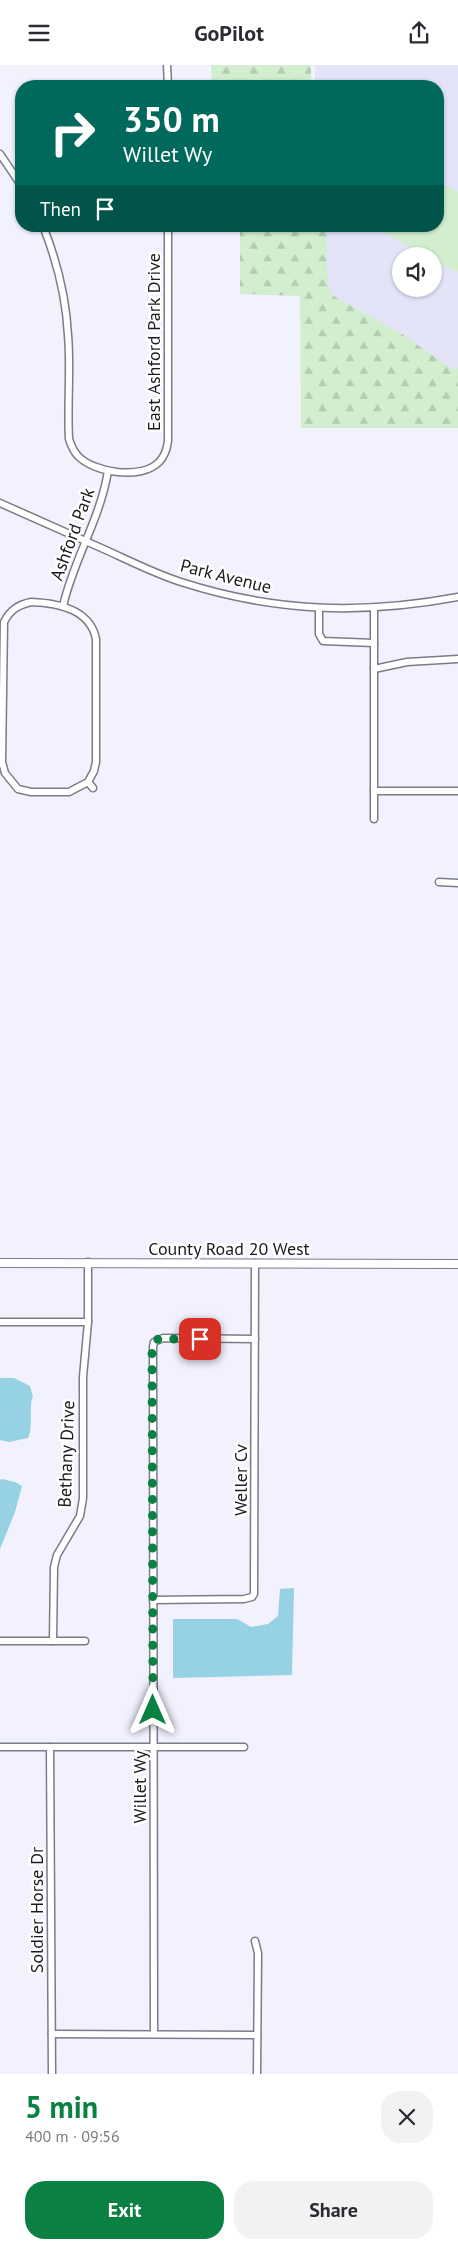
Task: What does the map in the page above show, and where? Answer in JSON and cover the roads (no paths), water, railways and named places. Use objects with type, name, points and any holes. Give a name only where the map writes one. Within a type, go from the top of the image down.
[{"type":"street","points":[[167,65],[168,80]]},
{"type":"street","points":[[0,154],[15,176]]},
{"type":"street","points":[[45,232],[55,258],[66,312],[69,358],[69,439],[78,457],[88,464],[108,471]]},
{"type":"street","name":"East Ashford Park Drive","points":[[108,471],[145,470],[158,463],[166,451],[168,441],[168,232]]},
{"type":"street","name":"Ashford Park","points":[[63,607],[74,566],[100,507],[108,471]]},
{"type":"street","name":"Park Avenue","points":[[0,503],[155,572],[213,592],[249,600],[319,609],[374,609],[458,597]]},
{"type":"street","points":[[32,602],[51,603],[63,607],[87,618],[94,630],[96,639],[96,762],[88,782],[69,791],[31,792],[9,785],[2,762],[2,635],[4,622],[11,606],[32,602]]},
{"type":"street","points":[[319,609],[319,634],[323,641],[374,643]]},
{"type":"street","points":[[374,609],[374,819]]},
{"type":"street","points":[[374,669],[407,662],[458,659]]},
{"type":"street","points":[[88,782],[92,788]]},
{"type":"street","points":[[374,791],[458,791]]},
{"type":"street","points":[[439,882],[458,883]]},
{"type":"street","name":"Bethany Drive","points":[[53,1641],[54,1567],[57,1555],[80,1516],[83,1497],[83,1377],[88,1322],[88,1262]]},
{"type":"street","name":"County Road 20 West","points":[[0,1263],[458,1264]]},
{"type":"street","name":"Weller Cv","points":[[153,1600],[244,1599],[252,1597],[254,1594],[255,1263]]},
{"type":"street","points":[[0,1322],[88,1322]]},
{"type":"street","name":"Willet Wy","points":[[154,2035],[152,1352],[154,1342],[163,1339],[255,1339]]},
{"type":"street","points":[[0,1641],[85,1641]]},
{"type":"street","points":[[0,1747],[244,1747]]},
{"type":"street","name":"Soldier Horse Dr","points":[[50,1747],[52,2074]]},
{"type":"street","points":[[255,1941],[258,1953],[257,2074]]},
{"type":"street","points":[[52,2034],[257,2035]]},
{"type":"water","points":[[0,1378],[14,1378],[30,1386],[33,1397],[31,1428],[28,1438],[9,1442],[0,1440]]},
{"type":"water","points":[[0,1480],[22,1486],[15,1512],[0,1549]]},
{"type":"water","points":[[294,1588],[292,1675],[173,1678],[173,1619],[237,1619],[251,1627],[268,1624],[278,1616],[280,1589]]}]
